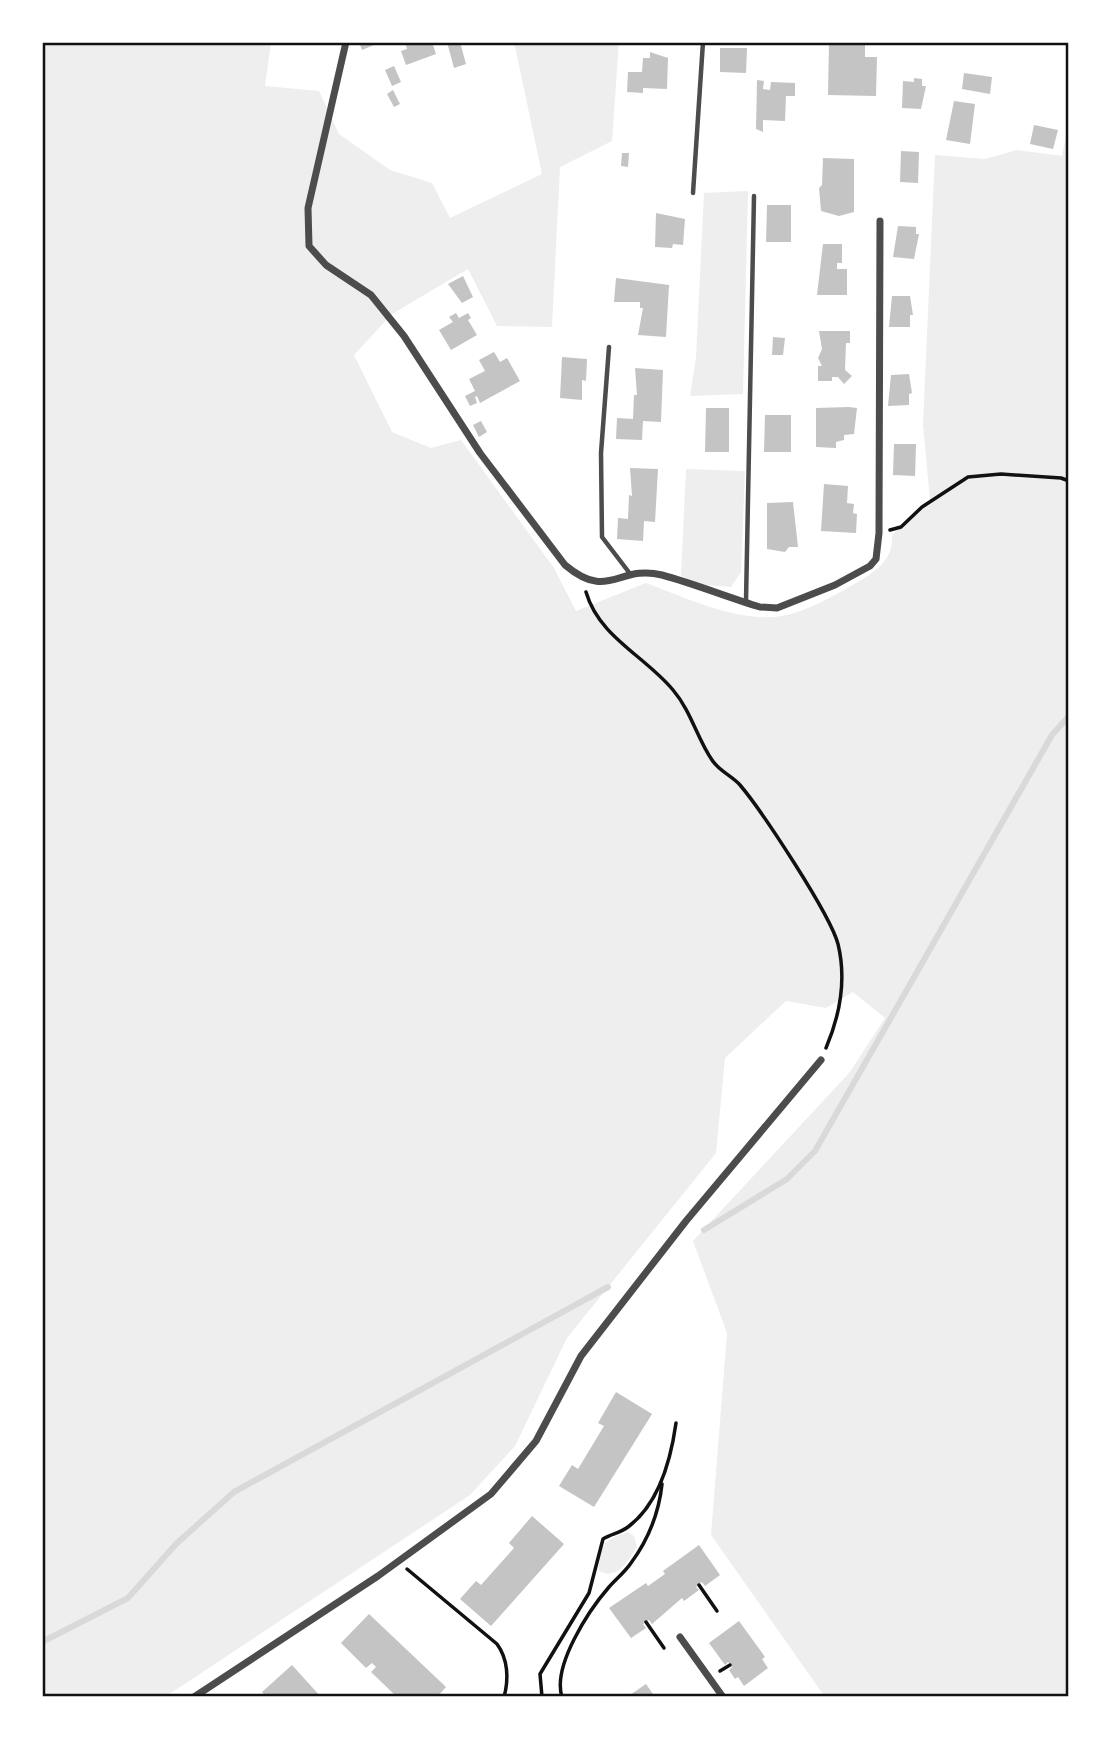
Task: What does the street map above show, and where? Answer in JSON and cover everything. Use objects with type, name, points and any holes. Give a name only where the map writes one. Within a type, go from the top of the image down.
[{"type":"street","points":[[346,42],[308,208],[309,246],[326,265],[371,295],[404,336],[480,453],[565,565],[583,580],[594,582],[647,572],[746,603],[777,608],[835,585],[870,566],[876,559],[879,533],[880,221]]},
{"type":"street","points":[[194,1697],[398,1561],[473,1508],[508,1476],[537,1441],[582,1356],[686,1221],[821,1060]]},
{"type":"street","points":[[680,1637],[723,1697]]},
{"type":"lane","points":[[694,193],[703,42]]},
{"type":"lane","points":[[746,603],[754,196]]},
{"type":"lane","points":[[609,347],[601,453],[602,537],[631,575]]},
{"type":"path","points":[[879,533],[901,527],[922,507],[968,477],[1001,474],[1069,481]]},
{"type":"path","points":[[583,580],[598,618],[674,691],[697,726],[713,761],[739,784],[763,819],[837,943],[842,984],[839,1017],[821,1060]]},
{"type":"path","points":[[542,1697],[540,1674],[589,1593],[603,1539],[629,1526],[662,1479],[670,1461],[676,1423]]},
{"type":"path","points":[[562,1697],[559,1679],[563,1663],[601,1598],[637,1554],[655,1515],[662,1479]]},
{"type":"path","points":[[398,1561],[503,1652],[507,1675],[504,1697]]},
{"type":"path","points":[[699,1585],[718,1611]]},
{"type":"path","points":[[646,1622],[664,1648]]},
{"type":"shaded area","points":[[42,42],[271,42],[265,86],[319,91],[339,134],[390,170],[432,183],[450,218],[542,174],[514,42],[619,42],[612,141],[560,167],[552,327],[497,326],[468,269],[392,314],[354,355],[392,432],[431,448],[461,440],[554,568],[576,611],[646,583],[730,613],[782,616],[802,611],[830,598],[877,569],[887,558],[892,535],[930,501],[923,424],[935,155],[985,159],[1017,150],[1062,156],[1069,121],[1069,1697],[825,1697],[711,1535],[727,1333],[693,1241],[850,1072],[885,1018],[853,992],[826,1008],[786,1001],[725,1058],[716,1153],[567,1338],[515,1446],[470,1495],[165,1697],[42,1697]]},
{"type":"shaded area","points":[[748,191],[743,394],[690,396],[696,358],[704,193]]},
{"type":"shaded area","points":[[686,469],[745,471],[741,572],[731,587],[706,585],[681,576]]},
{"type":"shaded area","points":[[628,1532],[634,1536],[637,1547],[625,1564],[610,1574],[598,1570],[605,1544]]},
{"type":"building","points":[[359,42],[381,42],[362,50]]},
{"type":"building","points":[[405,42],[432,42],[436,54],[406,65],[401,51],[407,49]]},
{"type":"building","points":[[447,42],[460,42],[466,64],[454,68]]},
{"type":"building","points":[[829,42],[865,42],[865,57],[877,57],[876,96],[828,95]]},
{"type":"building","points":[[720,48],[747,48],[746,73],[720,72]]},
{"type":"building","points":[[650,52],[668,58],[667,89],[643,88],[643,93],[627,92],[628,72],[642,72],[643,58],[650,58]]},
{"type":"building","points":[[394,66],[401,82],[392,86],[385,70]]},
{"type":"building","points":[[964,73],[992,77],[990,94],[962,89]]},
{"type":"building","points":[[914,78],[922,79],[922,86],[926,86],[921,109],[902,108],[903,81],[914,82]]},
{"type":"building","points":[[757,80],[764,81],[763,89],[770,90],[771,82],[795,83],[795,96],[786,96],[785,121],[763,120],[763,132],[756,129]]},
{"type":"building","points":[[393,90],[400,104],[394,107],[387,94]]},
{"type":"building","points":[[954,101],[975,104],[970,144],[946,140]]},
{"type":"building","points":[[1034,125],[1058,130],[1053,149],[1030,144]]},
{"type":"building","points":[[901,151],[919,152],[918,183],[900,182]]},
{"type":"building","points":[[622,153],[629,153],[628,167],[621,166]]},
{"type":"building","points":[[823,158],[854,159],[854,212],[839,216],[821,211],[819,188],[822,185]]},
{"type":"building","points":[[767,205],[791,205],[791,242],[766,242]]},
{"type":"building","points":[[656,213],[685,219],[683,245],[673,244],[672,248],[655,247]]},
{"type":"building","points":[[898,226],[916,227],[916,234],[919,234],[914,259],[893,257]]},
{"type":"building","points":[[823,244],[842,244],[842,263],[837,263],[837,269],[847,269],[847,295],[817,295]]},
{"type":"building","points":[[463,276],[473,297],[462,303],[448,284]]},
{"type":"building","points":[[616,278],[669,285],[666,337],[638,335],[643,308],[640,308],[640,302],[614,302]]},
{"type":"building","points":[[892,296],[910,296],[913,315],[910,315],[910,327],[889,327]]},
{"type":"building","points":[[456,313],[459,318],[468,313],[471,318],[468,320],[477,335],[451,350],[439,330],[453,322],[449,317]]},
{"type":"building","points":[[819,331],[850,331],[850,343],[846,343],[845,370],[852,376],[844,384],[838,377],[832,377],[832,381],[818,381],[818,366],[822,366],[818,358],[822,349]]},
{"type":"building","points":[[773,337],[785,338],[783,355],[772,355]]},
{"type":"building","points":[[494,352],[500,362],[507,358],[520,381],[480,403],[477,396],[475,397],[477,403],[470,406],[465,396],[475,391],[469,379],[485,371],[479,360]]},
{"type":"building","points":[[562,357],[587,359],[586,381],[582,380],[582,400],[560,398]]},
{"type":"building","points":[[635,368],[663,370],[661,422],[643,421],[642,440],[616,439],[617,418],[633,419],[634,395],[637,395]]},
{"type":"building","points":[[909,374],[912,393],[909,394],[909,405],[888,406],[891,375]]},
{"type":"building","points":[[706,408],[729,408],[729,452],[705,452]]},
{"type":"building","points":[[816,408],[857,408],[854,434],[844,435],[844,440],[836,442],[836,448],[816,447]]},
{"type":"building","points":[[765,415],[791,415],[791,452],[764,452]]},
{"type":"building","points":[[481,421],[487,432],[479,437],[473,425]]},
{"type":"building","points":[[894,444],[916,444],[915,476],[893,475]]},
{"type":"building","points":[[630,468],[658,469],[655,522],[644,521],[643,541],[617,539],[618,518],[628,519],[629,495],[632,496]]},
{"type":"building","points":[[824,484],[848,486],[847,503],[854,504],[853,513],[857,514],[856,533],[821,531]]},
{"type":"building","points":[[793,502],[798,547],[789,547],[785,552],[767,549],[767,503]]},
{"type":"building","points":[[616,1392],[652,1414],[594,1507],[559,1486],[572,1465],[578,1469],[604,1426],[598,1423]]},
{"type":"building","points":[[532,1516],[564,1544],[491,1626],[460,1599],[476,1581],[481,1585],[514,1548],[509,1543]]},
{"type":"building","points":[[699,1545],[720,1575],[705,1586],[702,1582],[696,1587],[699,1590],[684,1601],[682,1598],[652,1624],[649,1620],[643,1624],[646,1628],[631,1638],[609,1608],[646,1583],[648,1586],[665,1574],[663,1571]]},
{"type":"building","points":[[369,1614],[446,1687],[437,1697],[397,1697],[371,1672],[376,1667],[372,1663],[366,1668],[341,1643]]},
{"type":"building","points":[[739,1621],[765,1657],[762,1659],[768,1668],[744,1686],[729,1670],[732,1667],[728,1662],[725,1665],[709,1643]]},
{"type":"building","points":[[292,1665],[321,1697],[266,1697],[262,1692]]},
{"type":"building","points":[[646,1684],[655,1697],[627,1697]]},
{"type":"waterway","points":[[704,1230],[787,1179],[815,1151],[1052,735],[1069,716]]},
{"type":"waterway","points":[[42,1642],[128,1598],[176,1544],[234,1492],[608,1287]]}]
